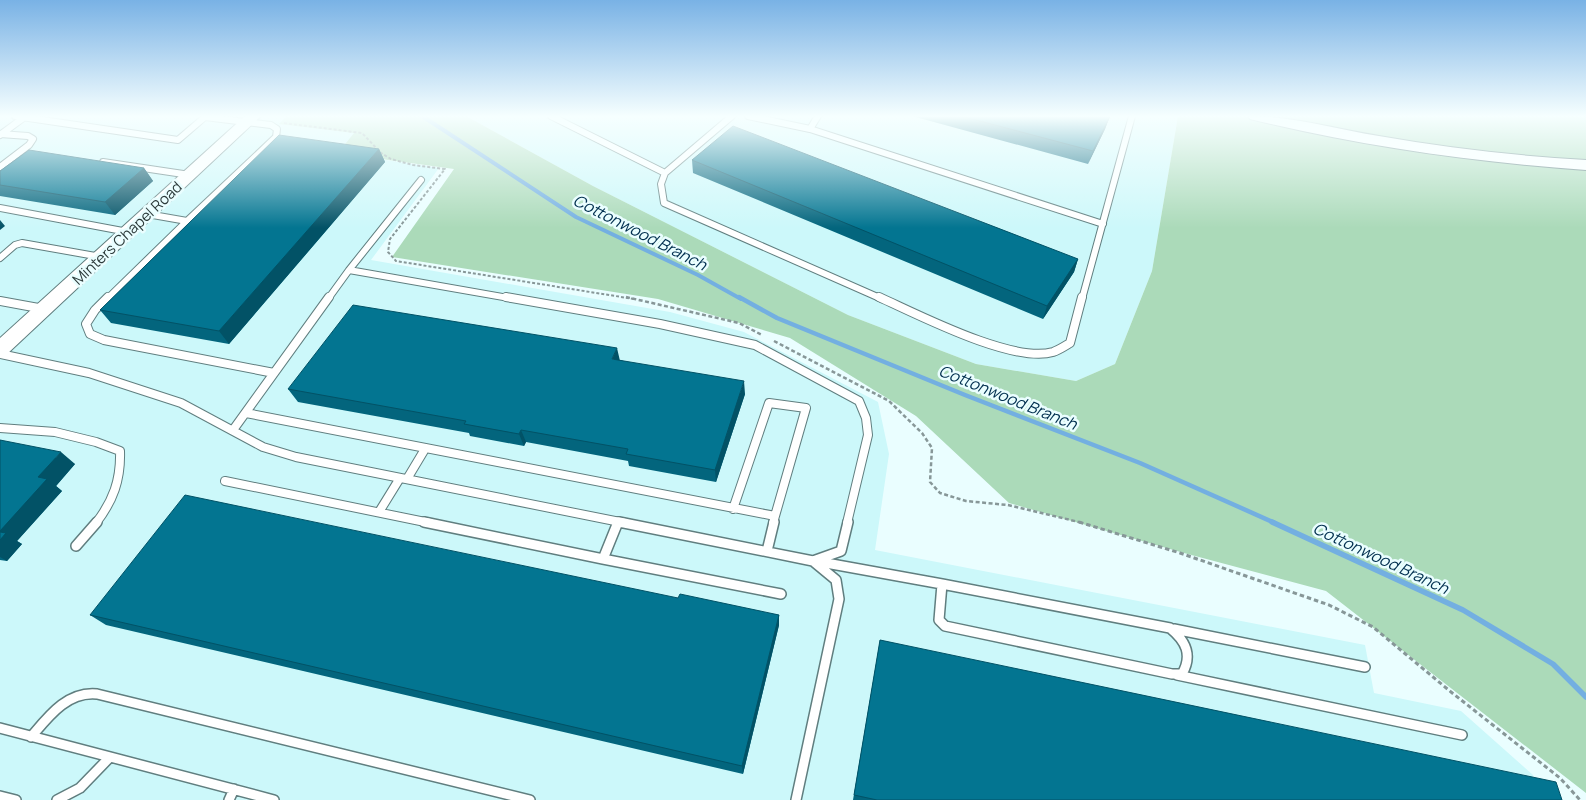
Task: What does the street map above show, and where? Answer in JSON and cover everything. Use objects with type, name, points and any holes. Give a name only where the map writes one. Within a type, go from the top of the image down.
[{"type":"street","name":"Minters Chapel Road","points":[[0,349],[214,153]]},
{"type":"street","points":[[1474,153],[1586,165]]},
{"type":"lane","points":[[0,167],[19,153]]},
{"type":"lane","points":[[258,153],[95,310],[86,324],[90,334],[104,340],[274,373]]},
{"type":"lane","points":[[625,153],[665,173]]},
{"type":"lane","points":[[688,153],[665,173],[660,184],[664,203],[983,343],[1031,353],[1052,352],[1070,343],[1122,153]]},
{"type":"lane","points":[[885,153],[1103,224]]},
{"type":"lane","points":[[99,161],[190,175]]},
{"type":"lane","points":[[233,430],[348,270],[421,180]]},
{"type":"lane","points":[[0,208],[128,232]]},
{"type":"lane","points":[[147,214],[187,221]]},
{"type":"lane","points":[[0,258],[15,245],[22,243],[101,257]]},
{"type":"lane","points":[[348,270],[660,324],[755,345],[859,401],[866,418],[868,435],[841,551],[813,561]]},
{"type":"lane","points":[[0,301],[44,309]]},
{"type":"lane","points":[[0,354],[90,373],[181,403],[263,447],[296,457],[813,561],[942,584],[1365,667]]},
{"type":"lane","points":[[733,509],[768,403],[806,408],[767,551]]},
{"type":"lane","points":[[246,413],[775,516]]},
{"type":"lane","points":[[0,428],[55,432],[96,442],[120,451],[122,469],[114,496],[97,523],[76,546]]},
{"type":"lane","points":[[379,512],[425,449]]},
{"type":"lane","points":[[225,481],[781,594]]},
{"type":"lane","points":[[603,559],[618,522]]},
{"type":"lane","points":[[796,800],[838,599],[836,580],[813,561]]},
{"type":"lane","points":[[942,584],[939,620],[945,626],[1462,735]]},
{"type":"lane","points":[[1170,628],[1184,640],[1189,655],[1188,667],[1182,674],[1172,674]]},
{"type":"lane","points":[[31,736],[50,714],[68,700],[87,694],[107,696],[530,800]]},
{"type":"lane","points":[[0,728],[274,800]]},
{"type":"lane","points":[[57,800],[67,797],[88,784],[110,757]]},
{"type":"lane","points":[[229,800],[234,790]]},
{"type":"lane","points":[[0,796],[16,800]]},
{"type":"path","points":[[383,153],[400,163],[445,169],[390,239],[386,249],[389,256],[396,261],[643,300],[739,322],[765,336]]},
{"type":"path","points":[[774,341],[889,401],[922,433],[932,448],[930,482],[940,494],[966,501],[1008,506],[1066,518],[1180,553],[1329,605],[1373,627],[1560,778],[1580,800]]},
{"type":"shaded area","points":[[0,153],[341,153],[439,168],[371,260],[670,312],[744,332],[878,402],[889,454],[875,550],[1365,645],[1374,693],[1461,711],[1533,775],[1541,800],[0,800]]},
{"type":"shaded area","points":[[534,153],[1172,153],[1152,271],[1115,364],[1076,381],[976,364],[848,315],[593,186]]},
{"type":"green space","points":[[340,153],[534,153],[593,186],[848,315],[976,364],[1076,381],[1115,364],[1152,271],[1172,153],[1586,153],[1586,793],[1326,591],[1009,503],[916,416],[790,338],[658,299],[392,257],[454,169]]},
{"type":"building","points":[[24,153],[50,153],[144,168],[105,202],[0,185],[0,171]]},
{"type":"building","points":[[260,153],[375,153],[219,331],[100,310]]},
{"type":"building","points":[[700,153],[804,153],[1078,259],[1047,306],[692,160]]},
{"type":"building","points":[[353,305],[617,348],[612,359],[744,381],[715,470],[626,454],[628,449],[521,430],[519,434],[464,424],[466,421],[288,389]]},
{"type":"building","points":[[0,440],[61,452],[38,477],[47,479],[0,531]]},
{"type":"building","points":[[185,495],[678,598],[680,594],[779,615],[742,766],[90,615]]},
{"type":"building","points":[[0,532],[6,533],[0,540]]},
{"type":"building","points":[[880,640],[1556,782],[1562,800],[877,800],[854,795]]},
{"type":"waterway","name":"Cottonwood Branch","points":[[479,153],[576,217],[698,275],[741,299]]},
{"type":"waterway","name":"Cottonwood Branch","points":[[739,297],[777,318],[965,395],[1140,463],[1275,523]]},
{"type":"waterway","name":"Cottonwood Branch","points":[[1272,522],[1463,610],[1553,664],[1586,697]]}]
